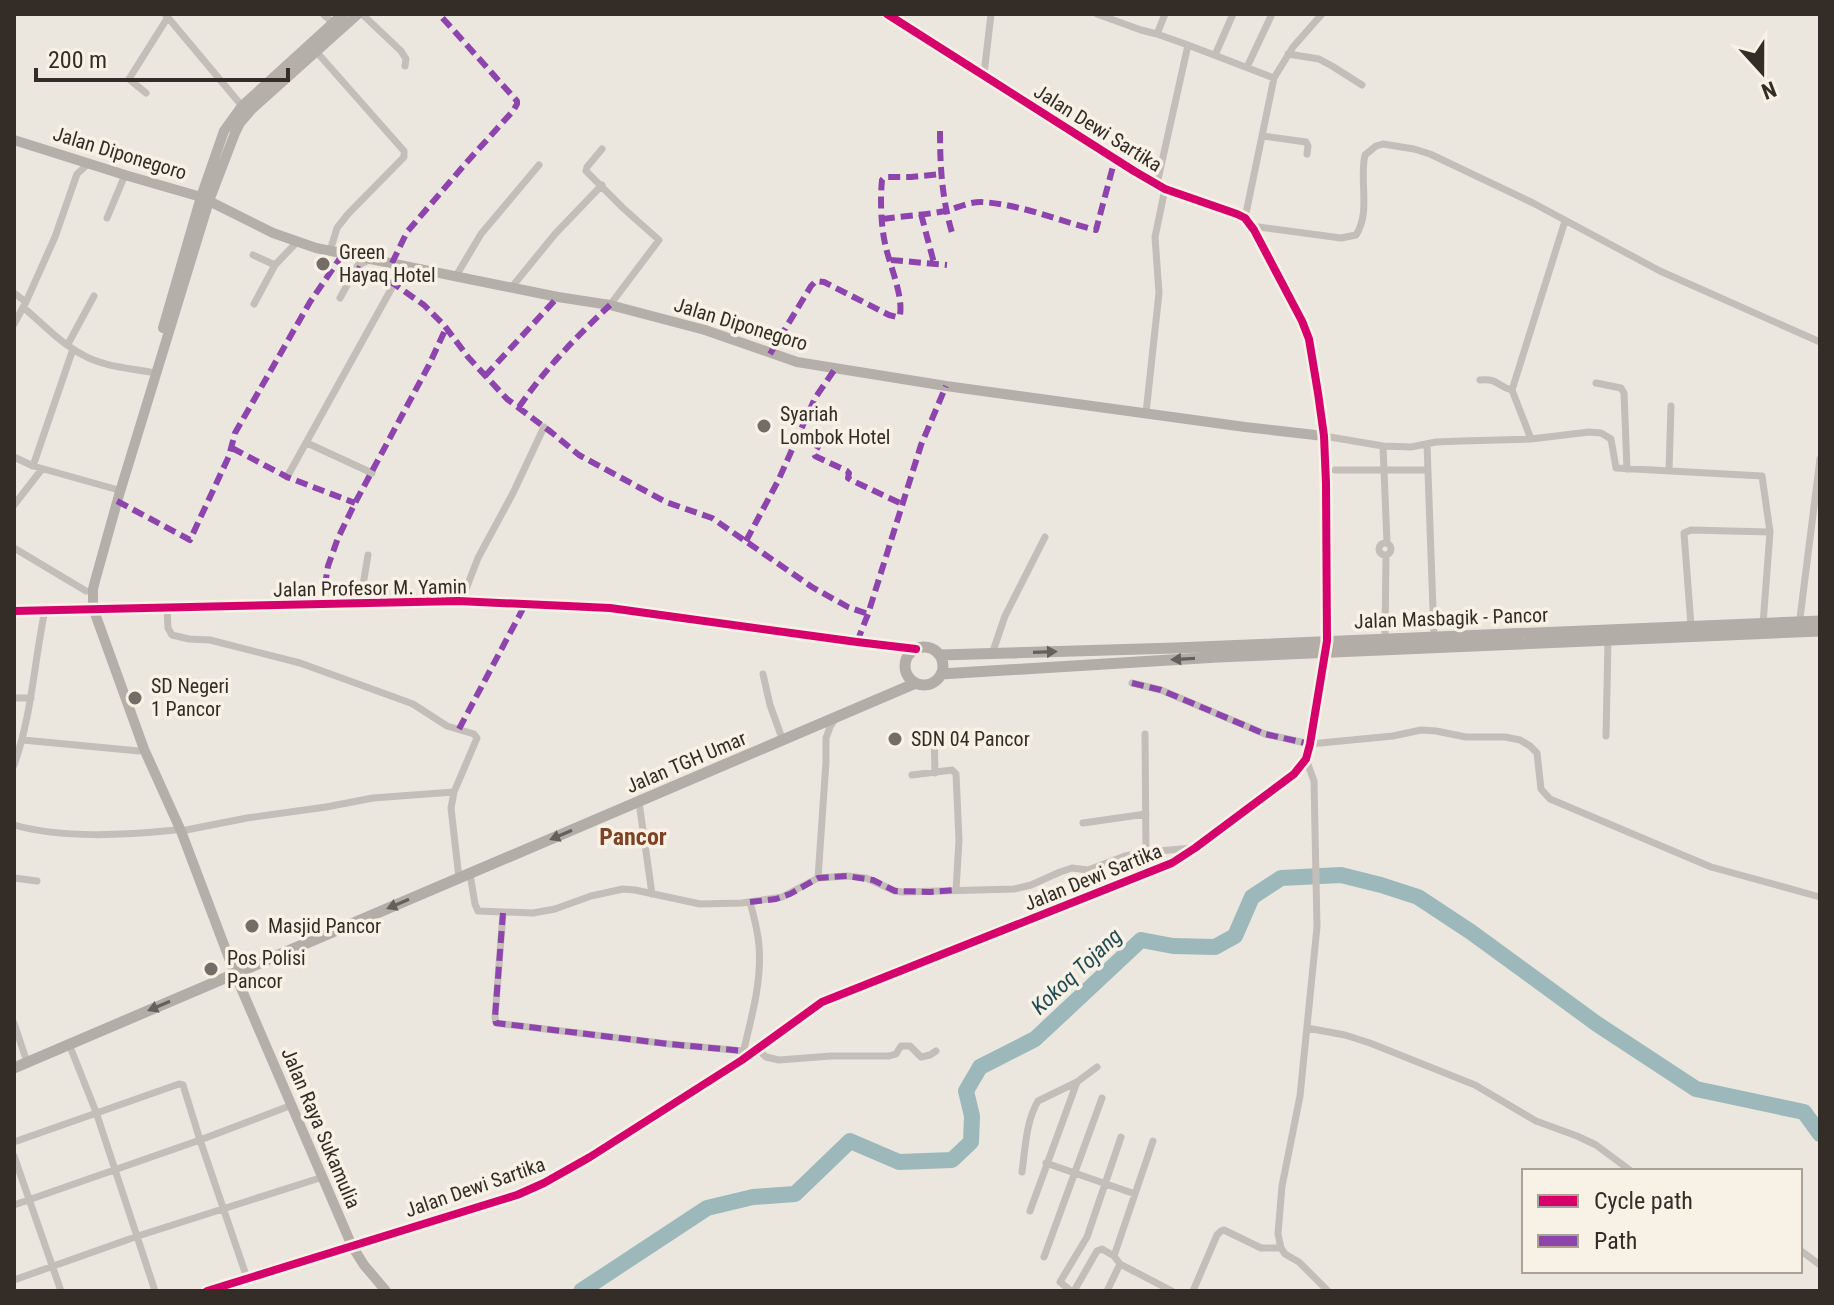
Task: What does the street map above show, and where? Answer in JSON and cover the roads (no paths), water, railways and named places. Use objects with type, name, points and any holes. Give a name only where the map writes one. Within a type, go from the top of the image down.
[{"type":"main road","name":"Jalan Masbagik - Pancor","points":[[940,655],[1608,641],[1799,627],[1820,621]]},
{"type":"main road","name":"Jalan Masbagik - Pancor","points":[[941,674],[1326,647],[1385,639],[1763,624],[1820,631]]},
{"type":"main road","points":[[931,648],[940,655],[941,674],[930,684],[916,683],[908,676],[905,666],[908,656],[916,649],[931,648]]},
{"type":"main road","name":"Jalan TGH Umar","points":[[14,1068],[916,683]]},
{"type":"street","points":[[323,14],[333,23]]},
{"type":"street","points":[[162,799],[90,608],[93,589],[150,372],[205,199],[240,123],[343,14]]},
{"type":"street","points":[[162,799],[139,751],[86,591],[224,131],[242,106],[360,14],[401,51],[406,59],[405,66]]},
{"type":"street","name":"Jalan Dewi Sartika","points":[[887,14],[1124,165],[1161,186],[1248,222]]},
{"type":"street","points":[[984,74],[991,14]]},
{"type":"street","points":[[1097,14],[1274,78]]},
{"type":"street","points":[[1157,34],[1165,14]]},
{"type":"street","points":[[1215,55],[1233,14]]},
{"type":"street","points":[[1247,67],[1272,14]]},
{"type":"street","points":[[1322,14],[1288,54],[1274,78],[1248,222],[1288,293],[1309,339],[1324,436],[1326,647],[1306,759],[1314,781],[1317,927],[1300,1096],[1278,1222],[1281,1248],[1285,1254],[1299,1262],[1328,1291]]},
{"type":"street","points":[[146,93],[129,79],[166,16],[242,106]]},
{"type":"street","points":[[1146,413],[1159,293],[1155,237],[1161,186],[1188,45]]},
{"type":"street","points":[[313,48],[404,151],[404,157],[355,205],[337,228],[330,251]]},
{"type":"street","points":[[1288,54],[1319,59],[1362,85]]},
{"type":"street","points":[[1263,136],[1306,142],[1307,154]]},
{"type":"street","name":"Jalan Diponegoro","points":[[14,140],[205,199],[297,242],[369,260],[610,305],[705,330],[810,365],[1383,446],[1411,447],[1473,440],[1531,439],[1577,432],[1601,433],[1611,439],[1615,468],[1627,469]]},
{"type":"street","points":[[1248,222],[1341,238],[1356,235],[1364,209],[1365,155],[1383,144],[1414,149],[1533,203],[1660,271],[1820,342]]},
{"type":"street","points":[[602,149],[585,169],[659,240],[610,305]]},
{"type":"street","points":[[14,324],[67,205],[77,174],[89,163]]},
{"type":"street","points":[[456,276],[481,234],[539,165]]},
{"type":"street","points":[[107,218],[125,175]]},
{"type":"street","points":[[511,288],[555,234],[602,185]]},
{"type":"street","points":[[1531,439],[1512,390],[1565,221]]},
{"type":"street","points":[[254,304],[275,265],[297,242]]},
{"type":"street","points":[[253,255],[275,265]]},
{"type":"street","points":[[340,298],[358,265],[369,260]]},
{"type":"street","points":[[287,477],[394,284]]},
{"type":"street","points":[[14,293],[71,347],[95,361],[150,372]]},
{"type":"street","points":[[33,466],[71,347],[94,296]]},
{"type":"street","points":[[1480,380],[1496,381],[1512,390]]},
{"type":"street","points":[[1596,383],[1621,388],[1624,393],[1627,469],[1762,476],[1770,532],[1763,624]]},
{"type":"street","points":[[1669,471],[1671,406]]},
{"type":"street","points":[[458,601],[544,427]]},
{"type":"street","points":[[307,443],[372,473]]},
{"type":"street","points":[[1427,444],[1434,637]]},
{"type":"street","points":[[1383,446],[1387,543],[1379,549],[1381,554],[1386,555],[1385,639]]},
{"type":"street","points":[[14,457],[116,493]]},
{"type":"street","points":[[1799,627],[1820,459]]},
{"type":"street","points":[[14,505],[42,469]]},
{"type":"street","points":[[1335,470],[1428,470]]},
{"type":"street","points":[[1691,626],[1684,533],[1691,530],[1770,532]]},
{"type":"street","points":[[992,654],[1005,616],[1045,537]]},
{"type":"street","points":[[14,548],[86,591]]},
{"type":"street","points":[[360,603],[368,555]]},
{"type":"street","name":"Jalan Profesor M. Yamin","points":[[14,611],[458,601],[610,608],[916,649]]},
{"type":"street","points":[[167,607],[168,628],[172,635],[210,640],[300,663],[413,704],[447,726],[474,734],[477,738],[454,792],[451,808],[464,876],[477,910],[533,913],[616,890],[635,890],[700,904],[725,905],[776,899],[818,878],[857,876],[902,892],[1004,891],[1024,888],[1072,868],[1088,870],[1125,856],[1195,848]]},
{"type":"street","points":[[14,765],[23,740],[45,610]]},
{"type":"street","points":[[1606,736],[1608,641]]},
{"type":"street","points":[[763,674],[783,741]]},
{"type":"street","points":[[1132,683],[1161,690],[1265,734],[1310,744],[1393,736],[1421,730],[1466,737],[1520,740],[1537,753],[1541,789],[1550,799],[1711,867],[1820,897]]},
{"type":"street","points":[[14,698],[31,698]]},
{"type":"street","points":[[818,878],[826,738],[837,716]]},
{"type":"street","points":[[934,731],[935,773]]},
{"type":"street","points":[[1145,734],[1146,852]]},
{"type":"street","points":[[23,740],[139,751]]},
{"type":"street","name":"Jalan Dewi Sartika","points":[[207,1291],[517,1195],[544,1183],[590,1157],[831,998],[1165,867],[1294,774],[1306,759]]},
{"type":"street","points":[[912,775],[952,770],[956,774],[959,840],[956,890]]},
{"type":"street","points":[[14,825],[41,831],[123,835],[178,831],[373,798],[454,792]]},
{"type":"street","name":"Jalan Raya Sukamulia","points":[[162,799],[178,831],[218,948],[235,974],[352,1246],[386,1291]]},
{"type":"street","points":[[639,802],[652,894]]},
{"type":"street","points":[[1083,823],[1146,814]]},
{"type":"street","points":[[14,878],[37,881]]},
{"type":"street","points":[[503,913],[496,1023],[743,1056],[760,955],[750,902]]},
{"type":"street","points":[[14,1023],[27,1062]]},
{"type":"street","points":[[1307,1028],[1370,1043],[1475,1085],[1536,1121],[1596,1145],[1628,1169]]},
{"type":"street","points":[[69,1044],[96,1112],[155,1291]]},
{"type":"street","points":[[757,1049],[766,1057],[779,1060],[889,1056],[896,1054],[901,1046],[910,1046],[921,1057],[936,1051]]},
{"type":"street","points":[[1022,1172],[1028,1133],[1038,1101],[1077,1082],[1097,1067]]},
{"type":"street","points":[[1030,1211],[1077,1082]]},
{"type":"street","points":[[14,1142],[181,1084],[247,1278]]},
{"type":"street","points":[[1044,1257],[1102,1098]]},
{"type":"street","points":[[14,1205],[292,1105]]},
{"type":"street","points":[[1121,1137],[1082,1247],[1060,1282],[1072,1291],[1097,1251],[1102,1249],[1120,1264],[1172,1291]]},
{"type":"street","points":[[1114,1256],[1153,1141]]},
{"type":"street","points":[[14,1156],[61,1291]]},
{"type":"street","points":[[1046,1163],[1135,1194]]},
{"type":"street","points":[[14,1280],[138,1236],[323,1177]]},
{"type":"street","points":[[1193,1291],[1221,1231],[1261,1248],[1281,1248]]},
{"type":"street","points":[[1802,1252],[1820,1265]]},
{"type":"street","points":[[1107,1291],[1120,1264]]},
{"type":"waterway","name":"Kokoq Tojang","points":[[581,1291],[707,1208],[753,1197],[795,1194],[850,1141],[899,1162],[952,1160],[971,1142],[972,1116],[966,1091],[980,1067],[1035,1039],[1141,940],[1173,946],[1215,947],[1235,936],[1252,897],[1281,878],[1341,875],[1418,897],[1597,1024],[1696,1089],[1804,1112],[1820,1134]]},
{"type":"place","name":"Green Hayaq Hotel","points":[[323,264]]},
{"type":"place","name":"Syariah Lombok Hotel","points":[[764,426]]},
{"type":"place","name":"SD Negeri 1 Pancor","points":[[135,698]]},
{"type":"place","name":"SDN 04 Pancor","points":[[895,739]]},
{"type":"place","name":"Masjid Pancor","points":[[252,926]]},
{"type":"place","name":"Pos Polisi Pancor","points":[[211,969]]},
{"type":"district","name":"Pancor","points":[[633,837]]}]
